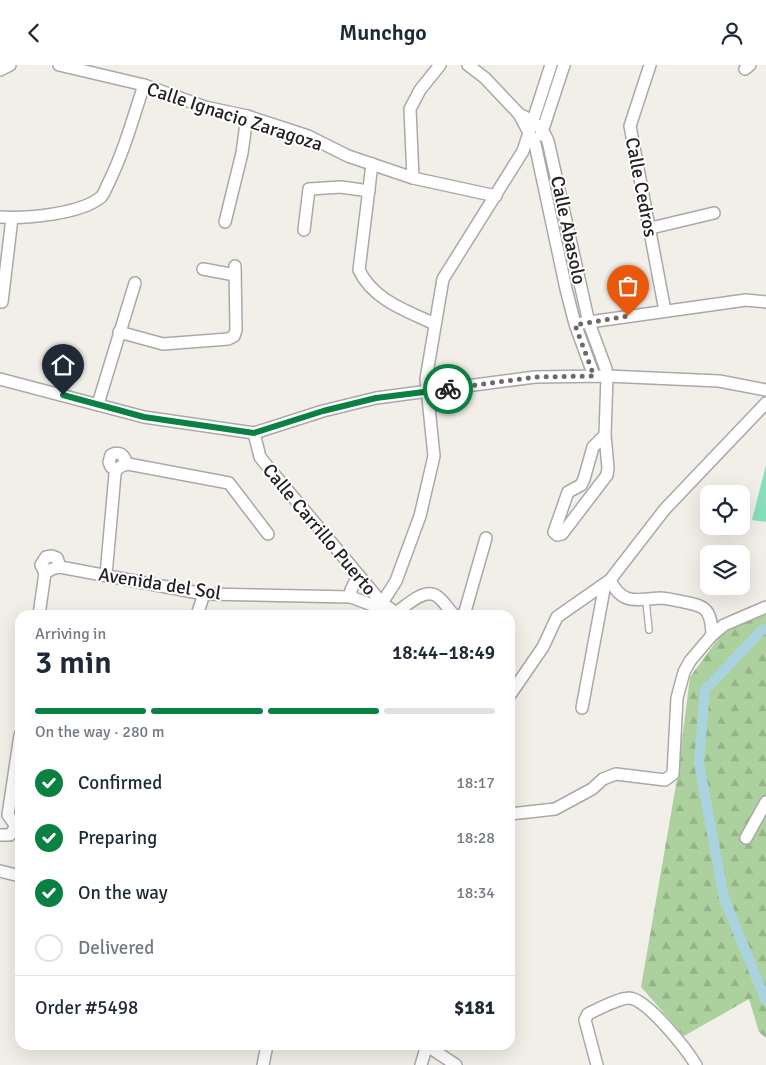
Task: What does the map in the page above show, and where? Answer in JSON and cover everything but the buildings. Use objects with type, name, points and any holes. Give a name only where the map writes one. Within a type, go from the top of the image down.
[{"type":"street","points":[[0,70],[10,65]]},
{"type":"street","name":"Calle Ignacio Zaragoza","points":[[59,65],[144,85],[205,107],[247,116],[308,136],[348,156],[413,178],[496,196]]},
{"type":"street","points":[[413,178],[410,109],[420,90],[440,65]]},
{"type":"street","name":"Calle Abasolo","points":[[468,65],[486,78],[519,114],[532,139],[539,157],[575,325],[594,376]]},
{"type":"street","points":[[532,139],[534,122],[551,65]]},
{"type":"street","points":[[380,609],[396,581],[420,516],[434,456],[426,379],[443,279],[523,151],[532,139],[544,131],[564,65]]},
{"type":"street","name":"Calle Cedros","points":[[650,65],[630,126],[665,311]]},
{"type":"street","points":[[0,217],[38,217],[82,207],[102,196],[117,165],[144,85]]},
{"type":"street","name":"Calle Abasolo","points":[[519,114],[534,122],[544,131],[553,158],[589,323],[602,357],[606,376],[605,435],[607,475],[562,534],[557,535],[554,532],[568,492],[581,485],[593,447],[605,435]]},
{"type":"street","points":[[226,222],[242,153],[247,116]]},
{"type":"street","points":[[539,157],[553,158]]},
{"type":"street","points":[[372,164],[358,270],[374,293],[435,324]]},
{"type":"street","points":[[304,230],[308,189],[341,187],[369,191]]},
{"type":"street","points":[[650,228],[714,213]]},
{"type":"street","points":[[2,302],[2,282],[12,218]]},
{"type":"street","points":[[120,332],[163,344],[228,339],[234,336],[236,330],[235,270],[203,269]]},
{"type":"street","points":[[98,404],[135,283]]},
{"type":"street","points":[[566,289],[581,286]]},
{"type":"street","points":[[575,325],[746,301],[766,302]]},
{"type":"street","points":[[589,362],[602,357]]},
{"type":"street","points":[[0,379],[144,417],[254,433],[323,411],[367,400],[535,377],[606,376],[719,381],[766,391]]},
{"type":"street","points":[[515,688],[543,647],[557,617],[608,582],[665,509],[766,403]]},
{"type":"street","name":"Calle Carrillo Puerto","points":[[254,433],[260,457],[358,576],[380,609]]},
{"type":"street","points":[[106,575],[115,474],[120,467],[128,464],[229,483],[268,534]]},
{"type":"street","points":[[465,610],[486,538]]},
{"type":"street","name":"Avenida del Sol","points":[[41,610],[53,569],[106,575],[204,594],[351,597],[380,609]]},
{"type":"street","points":[[351,597],[351,589],[358,576]]},
{"type":"street","points":[[608,582],[625,597],[646,601],[661,598],[698,605],[706,609],[711,618],[712,635]]},
{"type":"street","points":[[582,708],[608,582]]},
{"type":"street","points":[[403,610],[424,594],[430,593],[436,595],[450,610]]},
{"type":"street","points":[[199,610],[204,594]]},
{"type":"street","points":[[515,813],[555,809],[592,789],[603,779],[616,774],[665,780],[670,777],[673,774],[677,698],[684,672],[690,661],[712,635],[724,625],[766,607]]},
{"type":"street","points":[[15,760],[4,815],[15,824]]},
{"type":"street","points":[[746,838],[766,802]]},
{"type":"street","points":[[0,835],[10,835],[15,830]]},
{"type":"street","points":[[0,871],[15,875]]},
{"type":"street","points":[[597,1065],[585,1020],[588,1014],[626,997],[634,998],[666,1026],[691,1063]]},
{"type":"street","points":[[263,1065],[266,1050]]},
{"type":"street","points":[[420,1065],[425,1050]]},
{"type":"street","points":[[434,1050],[456,1065]]},
{"type":"lane","points":[[646,601],[649,630]]},
{"type":"green space","points":[[766,465],[766,522],[752,520]]},
{"type":"green space","points":[[766,612],[766,1038],[759,1032],[749,999],[684,1036],[641,987],[677,779],[690,677],[726,628]]},
{"type":"waterway","points":[[766,629],[762,630],[705,690],[699,763],[724,898],[766,1001]]},
{"type":"way so far","points":[[448,389],[535,377],[594,376],[575,325],[628,316]]},
{"type":"route","points":[[63,395],[144,417],[254,433],[323,411],[376,398],[448,389]]}]
